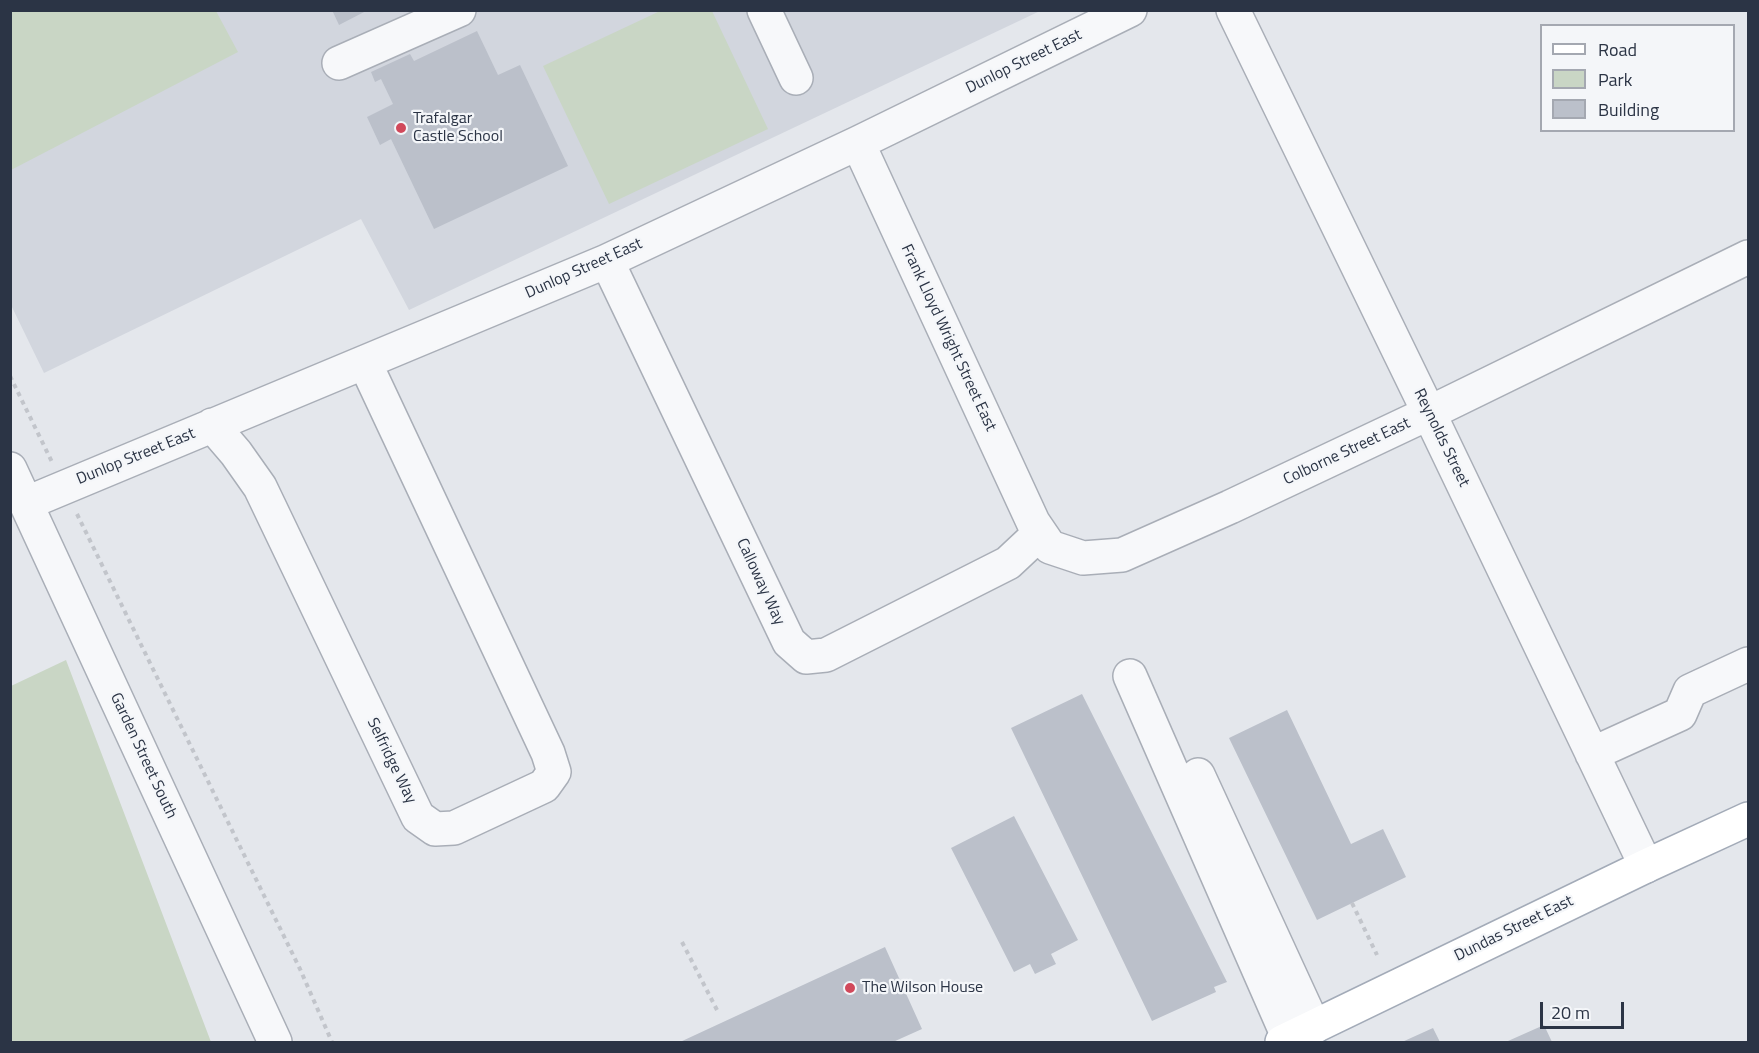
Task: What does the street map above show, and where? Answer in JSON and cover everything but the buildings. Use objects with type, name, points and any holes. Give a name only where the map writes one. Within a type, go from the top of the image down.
[{"type":"main road","name":"Dundas Street East","points":[[1295,1036],[1646,866],[1749,819]]},
{"type":"street","points":[[339,63],[459,10]]},
{"type":"street","points":[[764,10],[796,78]]},
{"type":"street","name":"Dunlop Street East","points":[[27,503],[63,486],[607,261],[858,143],[1130,10]]},
{"type":"street","name":"Reynolds Street","points":[[1233,10],[1646,866]]},
{"type":"street","name":"Frank Lloyd Wright Street East","points":[[858,143],[1033,522],[1041,533]]},
{"type":"street","name":"Colborne Street East","points":[[1041,533],[1050,547],[1083,558],[1122,555],[1429,413],[1749,257]]},
{"type":"street","name":"Calloway Way","points":[[607,261],[789,642],[806,657],[826,655],[1008,563],[1041,533]]},
{"type":"street","name":"Selfridge Way","points":[[212,425],[236,453],[260,487],[418,817],[435,829],[454,828],[544,786],[554,772],[548,753],[365,363]]},
{"type":"street","name":"Garden Street South","points":[[10,469],[275,1042]]},
{"type":"street","points":[[1592,754],[1680,714],[1690,691],[1749,664]]},
{"type":"street","points":[[1131,676],[1295,1036]]},
{"type":"street","points":[[1162,698],[1295,1036]]},
{"type":"path","points":[[10,376],[300,969],[332,1042]]},
{"type":"path","points":[[1352,903],[1377,955]]},
{"type":"path","points":[[682,942],[717,1010]]},
{"type":"shaded area","name":"Trafalgar Castle School","points":[[11,11],[1040,11],[409,310],[361,219],[44,373],[11,305]]},
{"type":"green space","points":[[11,10],[216,11],[238,52],[11,170]]},
{"type":"green space","points":[[660,11],[712,11],[768,129],[609,204],[543,66]]},
{"type":"green space","points":[[66,660],[211,1042],[11,1042],[11,686]]},
{"type":"place","name":"Trafalgar Castle School","points":[[401,128]]},
{"type":"place","name":"The Wilson House","points":[[850,988]]}]
